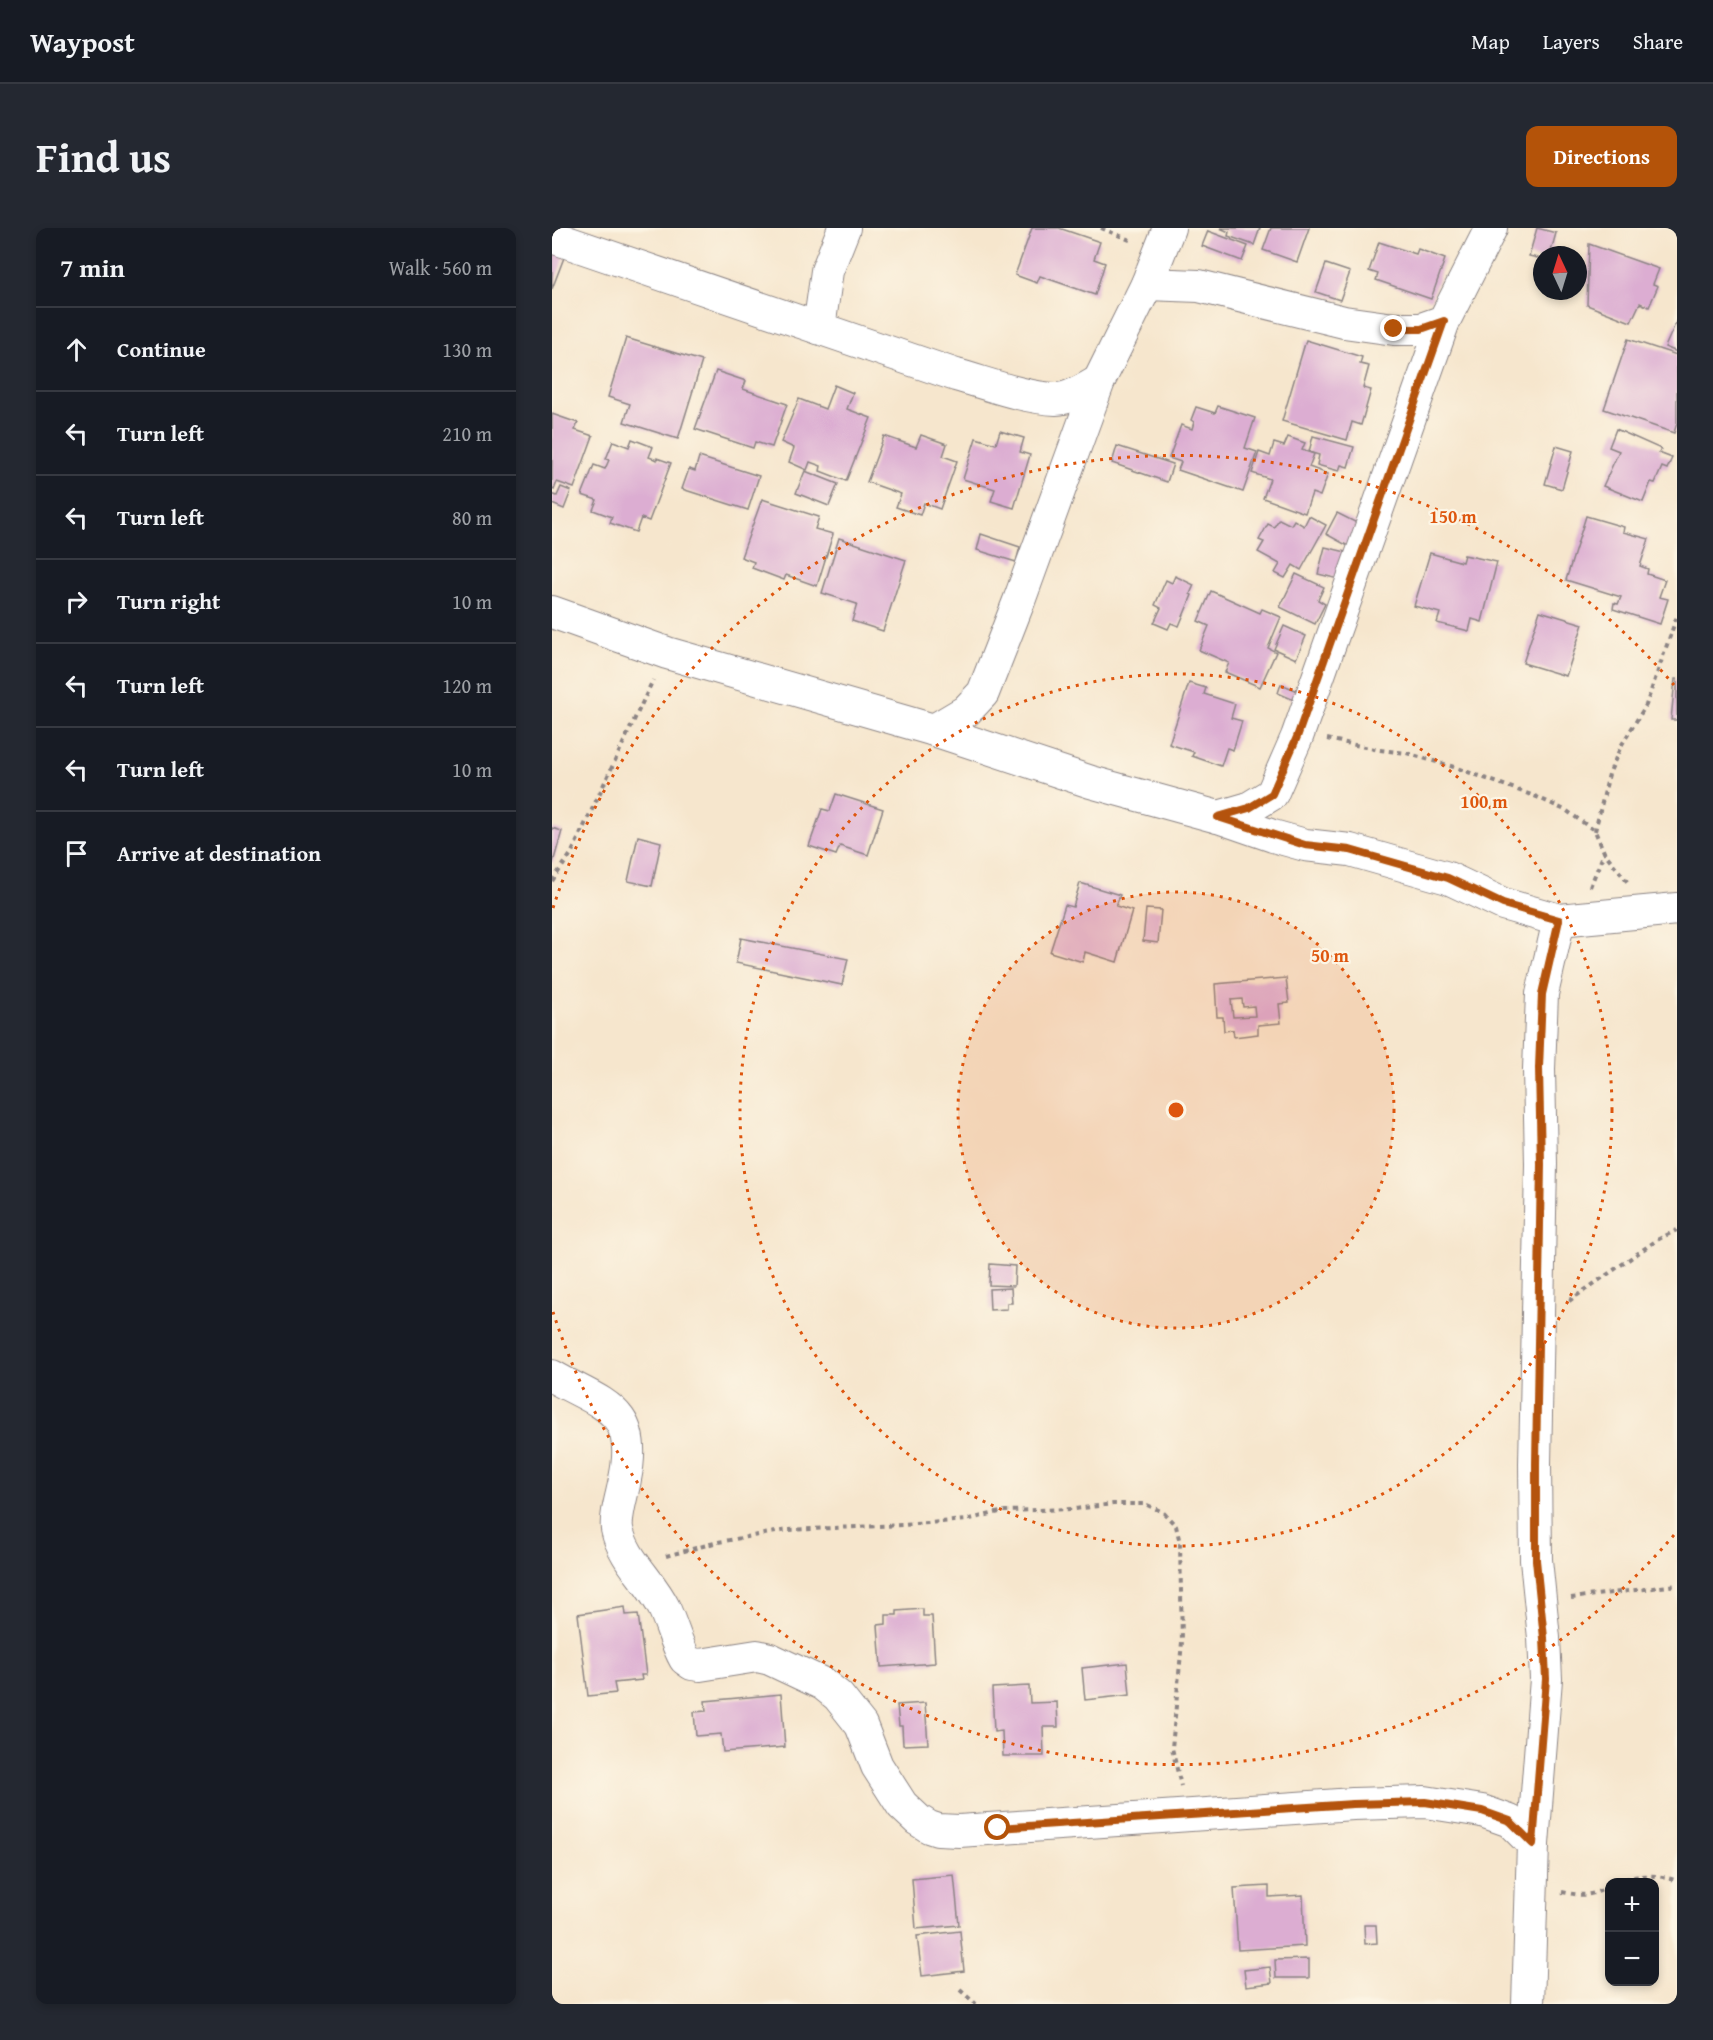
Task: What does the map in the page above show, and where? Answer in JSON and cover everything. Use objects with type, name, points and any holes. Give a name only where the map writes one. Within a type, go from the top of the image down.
[{"type":"street","points":[[819,328],[827,271],[844,228]]},
{"type":"street","points":[[934,730],[966,711],[983,693],[1099,381],[1148,284],[1169,228]]},
{"type":"street","points":[[1218,817],[1249,808],[1272,794],[1297,737],[1444,321],[1491,228]]},
{"type":"street","points":[[552,237],[956,375],[1021,393],[1058,399],[1082,391],[1099,381]]},
{"type":"street","points":[[1148,284],[1199,286],[1344,322],[1384,328],[1421,329],[1444,321]]},
{"type":"street","points":[[552,612],[667,653],[934,730],[1091,782],[1218,817],[1305,845],[1350,850],[1448,878],[1503,904],[1559,920],[1578,920],[1663,910]]},
{"type":"street","points":[[983,693],[991,748]]},
{"type":"street","points":[[1528,2004],[1533,1844],[1546,1679],[1536,1560],[1541,1164],[1539,1068],[1542,994],[1559,920]]},
{"type":"street","points":[[552,1376],[598,1400],[621,1418],[627,1433],[627,1470],[617,1528],[634,1564],[663,1607],[685,1659],[692,1664],[700,1665],[757,1656],[770,1659],[823,1684],[838,1696],[861,1725],[877,1766],[902,1805],[928,1827],[959,1831],[1353,1804],[1425,1802],[1482,1811],[1510,1821],[1533,1844]]},
{"type":"path","points":[[1595,831],[1609,774],[1621,746],[1646,705],[1677,616]]},
{"type":"path","points":[[552,881],[571,854],[667,653]]},
{"type":"path","points":[[1297,737],[1337,740],[1379,750],[1406,753],[1454,767],[1537,797],[1567,811],[1595,831],[1604,852],[1663,910]]},
{"type":"path","points":[[1539,1322],[1657,1240],[1677,1230]]},
{"type":"path","points":[[634,1564],[718,1542],[787,1530],[903,1525],[966,1520],[1004,1511],[1145,1504],[1163,1512],[1176,1526],[1180,1543],[1182,1642],[1172,1748],[1179,1784],[1199,1815]]},
{"type":"path","points":[[1540,1602],[1677,1585]]},
{"type":"path","points":[[1631,1878],[1642,1875],[1664,1876],[1677,1881]]},
{"type":"path","points":[[1532,1885],[1586,1896],[1605,1889]]},
{"type":"path","points":[[960,1990],[976,2004]]},
{"type":"building","points":[[1032,228],[1059,228],[1100,242],[1094,259],[1105,263],[1095,295],[1040,276],[1037,283],[1015,275]]},
{"type":"building","points":[[1220,228],[1260,228],[1254,245],[1228,236],[1229,232]]},
{"type":"building","points":[[1271,228],[1309,228],[1297,262],[1263,250]]},
{"type":"building","points":[[1537,228],[1556,233],[1552,246],[1533,246],[1533,257],[1529,256]]},
{"type":"building","points":[[1208,231],[1248,246],[1242,261],[1202,246]]},
{"type":"building","points":[[1379,242],[1416,254],[1418,249],[1445,259],[1431,299],[1376,280],[1378,274],[1369,271]]},
{"type":"building","points":[[1589,244],[1659,269],[1653,284],[1658,286],[1649,307],[1640,303],[1631,322],[1587,305]]},
{"type":"building","points":[[552,250],[565,255],[552,289]]},
{"type":"building","points":[[1326,264],[1350,272],[1340,300],[1316,292]]},
{"type":"building","points":[[1677,320],[1677,352],[1665,347]]},
{"type":"building","points":[[626,338],[702,361],[678,439],[624,422],[630,404],[608,397]]},
{"type":"building","points":[[1628,339],[1677,355],[1677,423],[1674,433],[1604,409]]},
{"type":"building","points":[[1306,340],[1362,357],[1360,364],[1369,366],[1363,388],[1371,390],[1361,425],[1352,422],[1347,440],[1282,421]]},
{"type":"building","points":[[716,371],[746,381],[743,389],[787,404],[772,447],[755,442],[753,448],[695,429]]},
{"type":"building","points":[[834,385],[853,393],[847,409],[871,418],[846,481],[820,471],[821,466],[810,462],[807,470],[789,462],[794,448],[781,442],[799,399],[825,409]]},
{"type":"building","points":[[1218,406],[1255,418],[1245,448],[1257,452],[1243,492],[1178,470],[1181,462],[1169,458],[1181,425],[1192,429],[1194,422],[1191,420],[1196,407],[1215,413]]},
{"type":"building","points":[[552,414],[578,423],[575,430],[593,436],[574,488],[557,482],[554,490],[552,489]]},
{"type":"building","points":[[1616,429],[1661,449],[1659,453],[1672,458],[1667,469],[1662,467],[1655,483],[1651,482],[1643,502],[1603,486],[1619,451],[1609,447]]},
{"type":"building","points":[[1000,431],[1024,438],[1020,452],[1030,455],[1014,508],[991,501],[995,489],[963,479],[976,438],[996,444]]},
{"type":"building","points":[[921,435],[947,444],[943,456],[957,461],[940,509],[924,503],[920,515],[896,507],[901,494],[867,482],[884,436],[916,447]]},
{"type":"building","points":[[1313,436],[1354,447],[1348,467],[1341,465],[1339,471],[1317,465],[1319,455],[1309,452]]},
{"type":"building","points":[[1288,437],[1305,443],[1302,450],[1314,454],[1309,467],[1328,474],[1320,496],[1312,493],[1305,513],[1263,498],[1270,479],[1252,473],[1259,452],[1270,456],[1274,443],[1284,446]]},
{"type":"building","points":[[632,439],[653,447],[649,457],[671,463],[649,521],[641,518],[636,532],[610,523],[612,517],[593,510],[597,500],[582,495],[594,465],[605,469],[613,441],[629,447]]},
{"type":"building","points":[[1117,446],[1173,464],[1167,482],[1112,463]]},
{"type":"building","points":[[1556,446],[1573,451],[1562,489],[1545,484]]},
{"type":"building","points":[[699,457],[759,476],[748,510],[682,489],[689,469],[695,471]]},
{"type":"building","points":[[805,471],[838,484],[829,506],[796,493]]},
{"type":"building","points":[[561,487],[571,491],[564,509],[552,504],[552,494],[557,496]]},
{"type":"building","points":[[762,499],[819,517],[815,529],[833,534],[817,586],[786,575],[784,580],[752,568],[754,562],[741,557]]},
{"type":"building","points":[[1337,513],[1359,524],[1348,546],[1326,534]]},
{"type":"building","points":[[1309,516],[1326,525],[1301,570],[1293,565],[1285,578],[1275,573],[1280,564],[1258,552],[1264,542],[1259,540],[1268,524],[1274,527],[1279,519],[1291,525],[1294,520],[1304,526]]},
{"type":"building","points":[[1586,516],[1624,527],[1623,532],[1649,539],[1640,566],[1648,569],[1647,574],[1665,580],[1659,597],[1668,599],[1660,624],[1613,609],[1614,603],[1618,604],[1621,597],[1566,580]]},
{"type":"building","points":[[981,534],[1020,547],[1016,562],[977,550]]},
{"type":"building","points":[[839,538],[906,560],[883,631],[852,621],[857,604],[822,593]]},
{"type":"building","points":[[1325,547],[1346,552],[1339,579],[1318,574]]},
{"type":"building","points":[[1430,553],[1462,562],[1464,555],[1497,562],[1482,622],[1472,619],[1469,631],[1437,623],[1440,613],[1414,606]]},
{"type":"building","points":[[1296,574],[1324,587],[1318,600],[1325,604],[1315,624],[1280,607]]},
{"type":"building","points":[[1175,576],[1194,585],[1179,626],[1171,623],[1168,629],[1154,623],[1161,608],[1155,605],[1166,580],[1172,583]]},
{"type":"building","points":[[1211,591],[1260,613],[1262,609],[1281,617],[1268,648],[1276,652],[1260,687],[1225,672],[1229,663],[1199,650],[1209,626],[1198,621]]},
{"type":"building","points":[[1540,611],[1583,624],[1566,676],[1523,663]]},
{"type":"building","points":[[1284,626],[1306,636],[1296,659],[1274,649]]},
{"type":"building","points":[[1675,679],[1677,679],[1677,720],[1671,720]]},
{"type":"building","points":[[1189,683],[1206,688],[1204,694],[1235,704],[1231,718],[1242,721],[1233,750],[1227,748],[1221,766],[1192,756],[1194,752],[1169,744]]},
{"type":"building","points":[[1281,684],[1298,691],[1294,700],[1278,693]]},
{"type":"building","points":[[836,794],[883,809],[868,855],[840,846],[836,855],[809,846],[822,809],[830,811]]},
{"type":"building","points":[[552,828],[562,831],[553,863],[552,862]]},
{"type":"building","points":[[638,836],[661,842],[652,886],[628,881]]},
{"type":"building","points":[[1080,883],[1120,895],[1116,906],[1132,911],[1117,962],[1085,952],[1083,962],[1050,952],[1065,905],[1073,907]]},
{"type":"building","points":[[1146,909],[1161,910],[1158,943],[1143,941]]},
{"type":"building","points":[[741,938],[848,959],[842,985],[736,963]]},
{"type":"building","points":[[1286,978],[1289,1003],[1279,1004],[1281,1023],[1258,1025],[1258,1034],[1234,1037],[1233,1030],[1224,1031],[1223,1017],[1217,1017],[1215,984]],"holes":[[[1242,999],[1243,1007],[1254,1006],[1255,1016],[1233,1017],[1231,1000]]]},
{"type":"building","points":[[990,1264],[1015,1266],[1014,1286],[989,1285]]},
{"type":"building","points":[[1011,1288],[1012,1303],[1007,1303],[1007,1309],[990,1310],[989,1289]]},
{"type":"building","points":[[625,1607],[626,1615],[638,1614],[646,1675],[641,1675],[642,1680],[614,1683],[616,1693],[588,1696],[578,1614]]},
{"type":"building","points":[[923,1609],[923,1616],[932,1616],[935,1663],[881,1667],[878,1625],[886,1624],[886,1615],[897,1615],[897,1611]]},
{"type":"building","points":[[1127,1663],[1130,1695],[1085,1700],[1082,1668]]},
{"type":"building","points":[[1029,1686],[1030,1703],[1057,1702],[1058,1727],[1043,1727],[1044,1756],[1003,1756],[1002,1731],[994,1732],[992,1688]]},
{"type":"building","points":[[781,1694],[785,1747],[723,1752],[721,1734],[696,1736],[694,1712],[706,1711],[705,1701]]},
{"type":"building","points":[[925,1703],[928,1744],[903,1745],[902,1726],[899,1726],[897,1705]]},
{"type":"building","points":[[954,1875],[959,1925],[916,1929],[912,1879]]},
{"type":"building","points":[[1269,1886],[1269,1897],[1303,1895],[1305,1946],[1238,1950],[1234,1888]]},
{"type":"building","points":[[1364,1925],[1376,1925],[1377,1943],[1365,1944]]},
{"type":"building","points":[[960,1931],[964,1971],[922,1976],[917,1936]]},
{"type":"building","points":[[1309,1959],[1309,1978],[1276,1978],[1275,1960]]},
{"type":"building","points":[[1270,1967],[1272,1983],[1246,1986],[1244,1970]]},
{"type":"route","points":[[998,1828],[1353,1804],[1425,1802],[1482,1811],[1510,1821],[1533,1844],[1546,1679],[1536,1560],[1541,1164],[1539,1068],[1542,994],[1559,920],[1503,904],[1448,878],[1350,850],[1305,845],[1218,817],[1249,808],[1272,794],[1297,737],[1444,321],[1421,329],[1394,329]]}]
